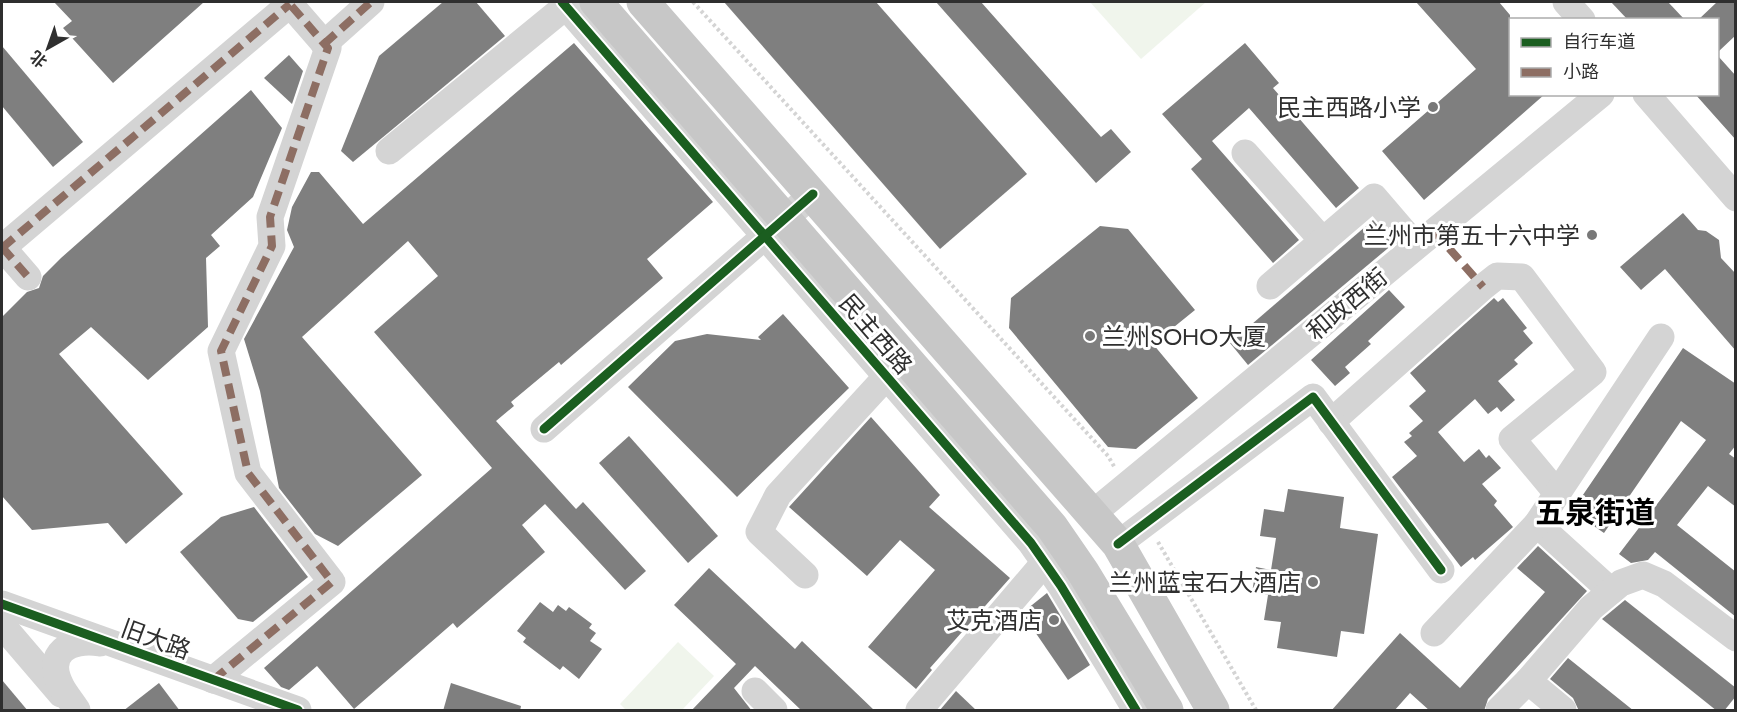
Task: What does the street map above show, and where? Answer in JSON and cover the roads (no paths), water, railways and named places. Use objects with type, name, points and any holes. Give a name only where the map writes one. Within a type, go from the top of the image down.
[{"type":"main road","name":"民主西路","points":[[643,2],[1118,544],[1213,711]]},
{"type":"main road","name":"民主西路","points":[[575,3],[774,227],[1053,552],[1167,711]]},
{"type":"street","points":[[324,44],[371,2]]},
{"type":"street","points":[[1566,2],[1580,18]]},
{"type":"street","points":[[28,278],[2,248],[289,3],[328,48],[270,217],[272,246],[221,351],[248,473],[332,582],[213,680]]},
{"type":"street","points":[[389,151],[575,3]]},
{"type":"street","name":"和政西街","points":[[1092,514],[1599,96]]},
{"type":"street","points":[[1648,96],[1736,198]]},
{"type":"street","points":[[1245,153],[1323,241]]},
{"type":"street","points":[[544,429],[813,194]]},
{"type":"street","points":[[1270,286],[1374,197],[1416,246]]},
{"type":"street","name":"民主西路","points":[[774,227],[887,376],[1031,543],[1053,552],[1136,711]]},
{"type":"street","points":[[1331,422],[1497,276],[1522,277],[1593,372],[1512,439],[1557,493]]},
{"type":"street","points":[[1434,633],[1537,524],[1661,337]]},
{"type":"street","points":[[806,575],[759,532],[778,495],[887,376]]},
{"type":"street","points":[[1118,544],[1313,397],[1440,570]]},
{"type":"street","points":[[1537,524],[1611,591]]},
{"type":"street","points":[[919,711],[1053,552]]},
{"type":"street","points":[[1499,711],[1591,608],[1622,583],[1643,575],[1664,584],[1736,638]]},
{"type":"street","name":"旧大路","points":[[2,604],[298,711]]},
{"type":"street","points":[[2,625],[75,711]]},
{"type":"street","points":[[75,711],[60,684],[57,670],[59,657],[64,649],[78,641],[119,646]]},
{"type":"street","points":[[1528,681],[1563,711]]},
{"type":"street","points":[[755,691],[774,711]]},
{"type":"place","name":"民主西路小学","points":[[1433,107]]},
{"type":"place","name":"兰州市第五十六中学","points":[[1592,235]]},
{"type":"place","name":"兰州SOHO大厦","points":[[1090,336]]},
{"type":"place","name":"兰州蓝宝石大酒店","points":[[1313,582]]},
{"type":"place","name":"艾克酒店","points":[[1054,620]]},
{"type":"district","name":"五泉街道","points":[[1595,512]]}]
